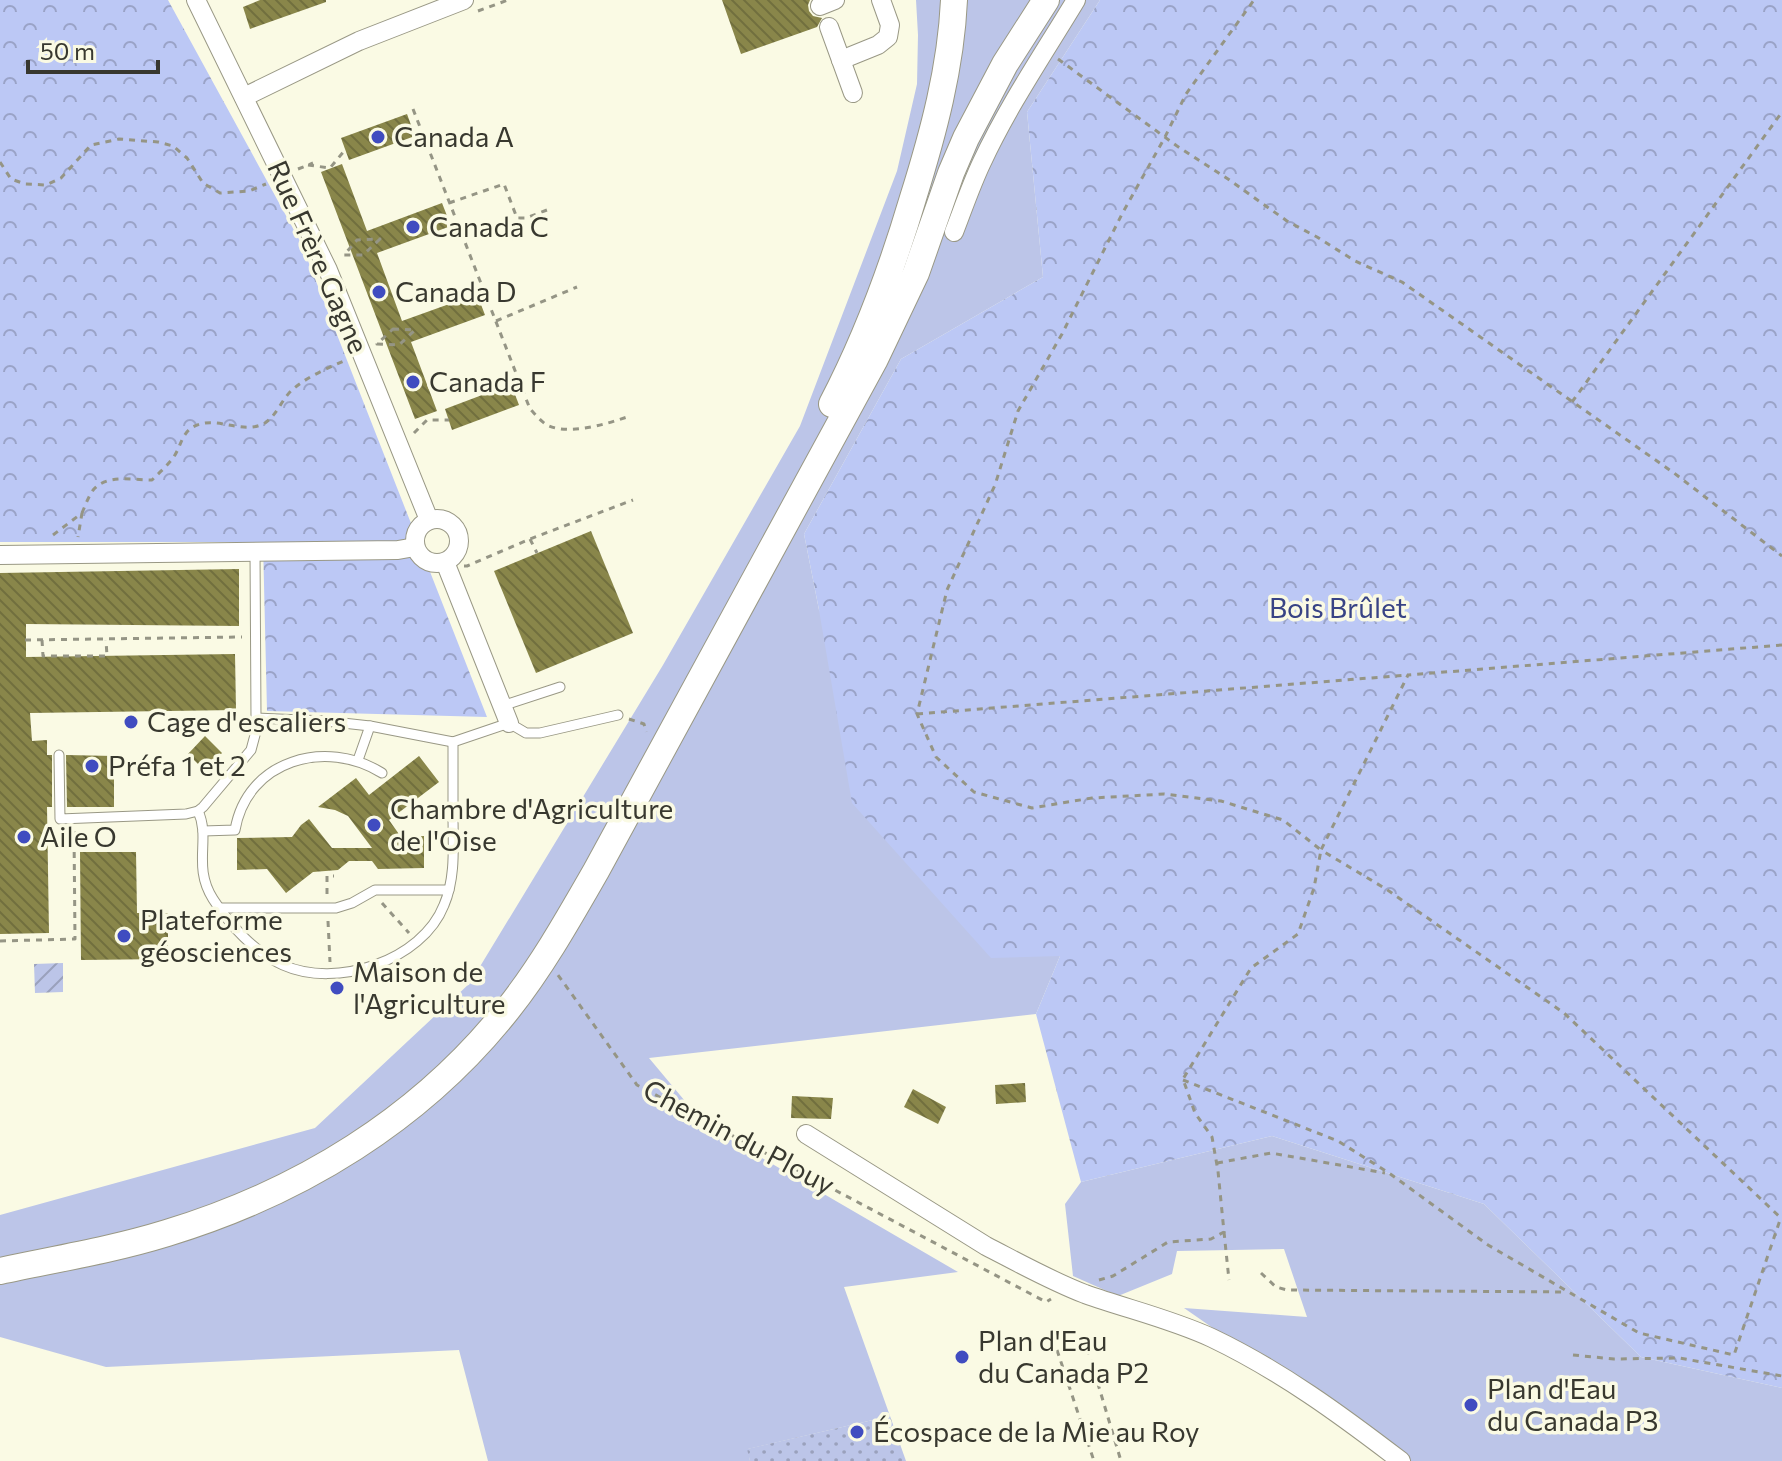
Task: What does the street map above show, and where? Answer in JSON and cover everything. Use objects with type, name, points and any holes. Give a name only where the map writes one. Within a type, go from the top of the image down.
[{"type":"main road","points":[[0,1254],[162,1218],[211,1201],[300,1161],[359,1127],[426,1075],[481,1017],[517,970],[564,896],[649,743],[833,401],[877,302],[909,212],[949,57],[954,0]]},
{"type":"main road","points":[[857,392],[897,297],[935,186],[959,94],[970,0]]},
{"type":"main road","points":[[0,1271],[164,1234],[228,1212],[327,1164],[382,1129],[426,1095],[468,1054],[519,994],[575,908],[888,335],[912,283],[966,138],[1005,64],[1046,0]]},
{"type":"street","name":"Rue Frère Gagne","points":[[196,0],[328,270],[429,520]]},
{"type":"street","points":[[244,97],[373,35],[464,0]]},
{"type":"street","points":[[841,60],[878,45],[888,37],[890,25],[881,0]]},
{"type":"street","points":[[954,232],[982,162],[1076,0]]},
{"type":"street","points":[[829,27],[853,93]]},
{"type":"street","points":[[429,520],[448,522],[458,534],[457,551],[445,562],[425,560],[415,547],[417,530],[429,520]]},
{"type":"street","points":[[0,555],[398,550],[415,547]]},
{"type":"street","points":[[445,562],[506,714]]},
{"type":"street","name":"Chemin du Plouy","points":[[806,1134],[986,1246],[1071,1288],[1176,1323],[1230,1347],[1301,1387],[1401,1461]]},
{"type":"lane","points":[[59,755],[60,819],[198,811],[251,750],[255,735],[255,552]]},
{"type":"lane","points":[[256,718],[370,726],[453,742],[560,687]]},
{"type":"lane","points":[[506,714],[526,733],[540,733],[618,715]]},
{"type":"lane","points":[[358,760],[370,726]]},
{"type":"lane","points":[[198,811],[203,831],[202,872],[208,890],[233,925],[264,954],[294,969],[331,974],[356,971],[381,963],[416,942],[441,912],[449,890],[453,845],[453,742]]},
{"type":"lane","points":[[203,831],[235,830],[240,810],[251,792],[267,776],[297,760],[324,756],[358,760],[382,773]]},
{"type":"lane","points":[[219,908],[336,908],[352,903],[371,891],[449,890]]},
{"type":"path","points":[[1183,1079],[1338,1141],[1389,1173],[1488,1245],[1639,1333],[1734,1355],[1782,1218],[1564,1013],[1386,889],[1321,850],[1283,820],[1221,801],[1164,794],[1092,798],[1032,808],[974,792],[936,757],[917,714],[947,590],[995,485],[1018,411],[1062,334],[1186,94],[1254,0]]},
{"type":"path","points":[[1045,50],[1287,221],[1355,261],[1402,282],[1674,473],[1782,556]]},
{"type":"path","points":[[413,109],[530,409],[547,426],[567,430],[605,425],[627,417]]},
{"type":"path","points":[[1572,402],[1782,112]]},
{"type":"path","points":[[0,162],[11,179],[25,184],[46,185],[61,178],[91,145],[119,139],[173,146],[187,158],[203,183],[220,193],[249,191],[277,178]]},
{"type":"path","points":[[290,171],[310,164],[330,168],[345,150]]},
{"type":"path","points":[[449,203],[504,184],[517,218],[547,210]]},
{"type":"path","points":[[380,239],[363,255],[344,255],[357,240],[380,239]]},
{"type":"path","points":[[496,321],[577,287]]},
{"type":"path","points":[[393,329],[415,330],[399,345],[377,344],[393,329]]},
{"type":"path","points":[[76,554],[82,513],[95,489],[109,481],[152,480],[174,457],[184,434],[192,427],[207,422],[250,428],[264,423],[295,387],[353,357]]},
{"type":"path","points":[[403,437],[415,433],[427,420],[449,420]]},
{"type":"path","points":[[464,566],[633,500]]},
{"type":"path","points":[[28,555],[82,513]]},
{"type":"path","points":[[530,539],[537,553]]},
{"type":"path","points":[[25,640],[256,637]]},
{"type":"path","points":[[42,640],[43,656],[107,656],[106,639]]},
{"type":"path","points":[[917,714],[1782,645]]},
{"type":"path","points":[[1183,1079],[1251,968],[1298,934],[1314,888],[1321,850],[1408,675]]},
{"type":"path","points":[[618,715],[644,724],[649,743]]},
{"type":"path","points":[[0,941],[75,939],[74,819]]},
{"type":"path","points":[[331,974],[327,876],[334,876]]},
{"type":"path","points":[[371,891],[416,942]]},
{"type":"path","name":"Chemin du Plouy","points":[[554,970],[637,1085],[1046,1302],[1071,1288]]},
{"type":"path","points":[[1183,1079],[1195,1113],[1212,1137],[1229,1280]]},
{"type":"path","points":[[1217,1163],[1271,1153],[1389,1173]]},
{"type":"path","points":[[1071,1288],[1113,1276],[1168,1242],[1211,1239],[1224,1232]]},
{"type":"path","points":[[1261,1273],[1270,1283],[1287,1290],[1568,1292]]},
{"type":"path","points":[[1084,1337],[1121,1461]]},
{"type":"path","points":[[1057,1350],[1094,1461]]},
{"type":"path","points":[[1573,1355],[1614,1359],[1679,1358],[1782,1376]]},
{"type":"shaded area","points":[[916,0],[1100,0],[1027,112],[1043,277],[901,359],[804,534],[819,610],[1060,956],[1036,1014],[649,1058],[705,1125],[958,1272],[844,1287],[890,1416],[748,1449],[750,1461],[488,1461],[459,1350],[106,1367],[0,1337],[0,1215],[315,1128],[470,983],[663,665],[800,426],[897,171],[917,84]]},
{"type":"shaded area","points":[[63,963],[63,992],[35,993],[34,964]]},
{"type":"shaded area","points":[[1272,1136],[1484,1204],[1641,1357],[1782,1388],[1782,1461],[1405,1461],[1184,1308],[1307,1317],[1284,1249],[1177,1251],[1172,1274],[1118,1296],[1073,1276],[1065,1204],[1081,1182]]},
{"type":"shaded area","name":"Écospace de la Mie au Roy","points":[[890,1416],[906,1461],[750,1461],[747,1449]]},
{"type":"green space","points":[[0,0],[168,0],[301,243],[487,717],[267,711],[263,542],[0,542]]},
{"type":"green space","name":"Bois Brûlet","points":[[1100,0],[1782,0],[1782,1388],[1641,1357],[1484,1204],[1272,1136],[1081,1182],[1036,1014],[1060,956],[991,958],[852,803],[804,534],[901,359],[1043,277],[1027,112]]},
{"type":"building","points":[[260,0],[326,2],[250,29],[243,7]]},
{"type":"building","points":[[722,0],[810,0],[809,11],[813,16],[822,18],[817,27],[741,54]]},
{"type":"building","name":"Canada A","points":[[407,114],[415,136],[349,160],[341,138]]},
{"type":"building","points":[[342,164],[367,231],[442,203],[451,226],[377,253],[402,321],[477,294],[485,315],[411,342],[437,411],[415,419],[321,172]]},
{"type":"building","points":[[511,384],[519,405],[452,430],[445,409]]},
{"type":"building","points":[[591,531],[633,633],[536,673],[494,571]]},
{"type":"building","points":[[239,569],[239,626],[26,624],[26,657],[235,654],[236,710],[30,713],[32,741],[47,740],[47,755],[52,755],[52,807],[47,807],[49,933],[0,934],[0,573]]},
{"type":"building","points":[[205,736],[222,753],[205,771],[188,754]]},
{"type":"building","points":[[66,755],[114,756],[114,807],[67,807]]},
{"type":"building","name":"Chambre d'Agriculture de l'Oise","points":[[419,756],[439,782],[389,820],[401,837],[424,836],[424,868],[378,869],[372,861],[349,861],[338,870],[313,872],[286,893],[267,869],[237,870],[237,838],[292,837],[309,819],[332,848],[372,848],[348,816],[318,807],[356,778],[369,795]]},
{"type":"building","points":[[80,852],[136,852],[137,913],[168,913],[168,959],[81,960]]},
{"type":"building","points":[[1025,1083],[1026,1102],[996,1104],[995,1085]]},
{"type":"building","points":[[913,1089],[946,1107],[938,1124],[904,1107]]},
{"type":"building","points":[[792,1096],[833,1098],[831,1119],[791,1118]]},
{"type":"place","name":"Canada A","points":[[378,137]]},
{"type":"place","name":"Canada C","points":[[413,227]]},
{"type":"place","name":"Canada D","points":[[379,292]]},
{"type":"place","name":"Canada F","points":[[413,382]]},
{"type":"place","name":"Cage d'escaliers","points":[[131,722]]},
{"type":"place","name":"Préfa 1 et 2","points":[[92,766]]},
{"type":"place","name":"Chambre d'Agriculture de l'Oise","points":[[374,825]]},
{"type":"place","name":"Aile O","points":[[24,837]]},
{"type":"place","name":"Plateforme géosciences","points":[[124,936]]},
{"type":"place","name":"Maison de l'Agriculture","points":[[337,988]]},
{"type":"place","name":"Plan d'Eau du Canada P2","points":[[962,1357]]},
{"type":"place","name":"Plan d'Eau du Canada P3","points":[[1471,1405]]},
{"type":"place","name":"Écospace de la Mie au Roy","points":[[857,1432]]}]
